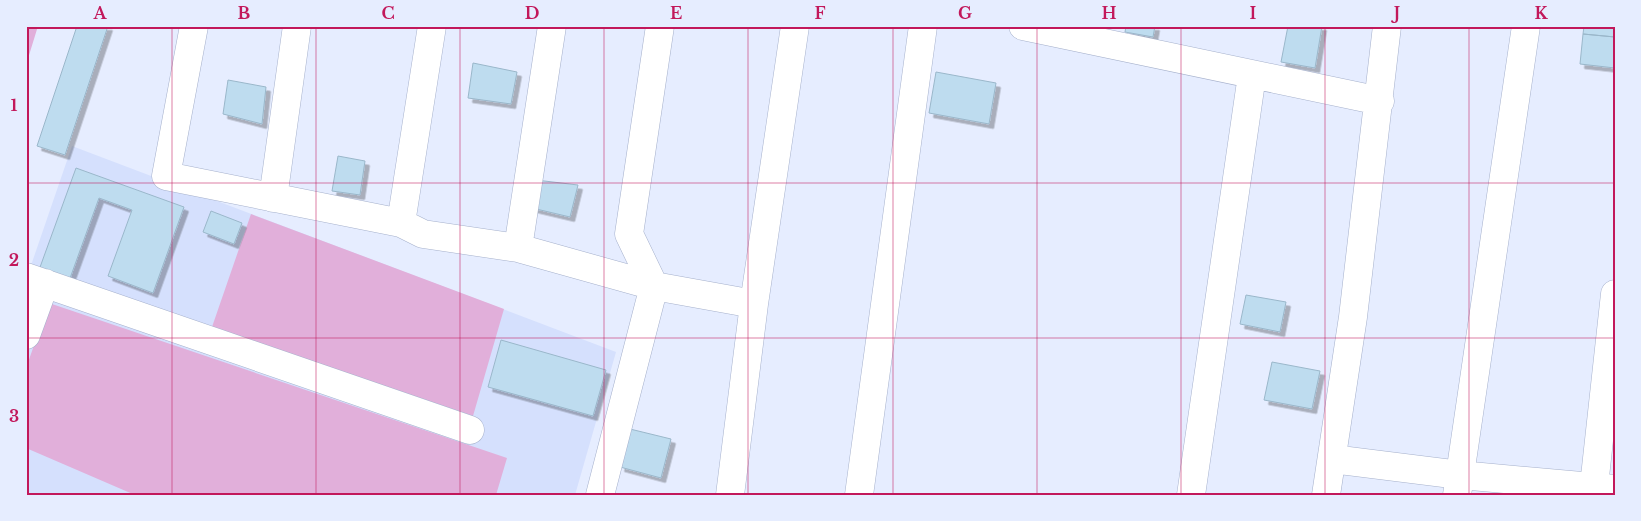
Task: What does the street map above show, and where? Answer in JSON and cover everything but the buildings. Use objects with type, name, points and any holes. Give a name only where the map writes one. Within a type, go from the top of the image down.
[{"type":"street","points":[[194,26],[166,176],[401,223],[422,234],[518,248],[654,286],[754,304]]},
{"type":"street","points":[[273,198],[297,26]]},
{"type":"street","points":[[401,223],[432,26]]},
{"type":"street","points":[[518,248],[552,26]]},
{"type":"street","points":[[600,495],[654,286],[629,234],[660,26]]},
{"type":"street","points":[[730,495],[754,304],[794,26]]},
{"type":"street","points":[[859,495],[923,26]]},
{"type":"street","points":[[1023,26],[1380,101]]},
{"type":"street","points":[[1326,495],[1353,317],[1380,101],[1387,26]]},
{"type":"street","points":[[1459,485],[1526,26]]},
{"type":"street","points":[[1191,495],[1252,75]]},
{"type":"street","points":[[26,335],[36,280],[470,430]]},
{"type":"street","points":[[1332,459],[1459,485],[1601,491],[1615,294]]},
{"type":"shaded area","points":[[26,26],[38,26],[26,65]]},
{"type":"shaded area","points":[[72,146],[616,352],[575,495],[26,495],[26,280]]},
{"type":"shaded area","points":[[251,214],[504,309],[473,416],[212,327]]},
{"type":"shaded area","points":[[49,303],[507,458],[496,495],[135,495],[26,448],[26,368]]}]
